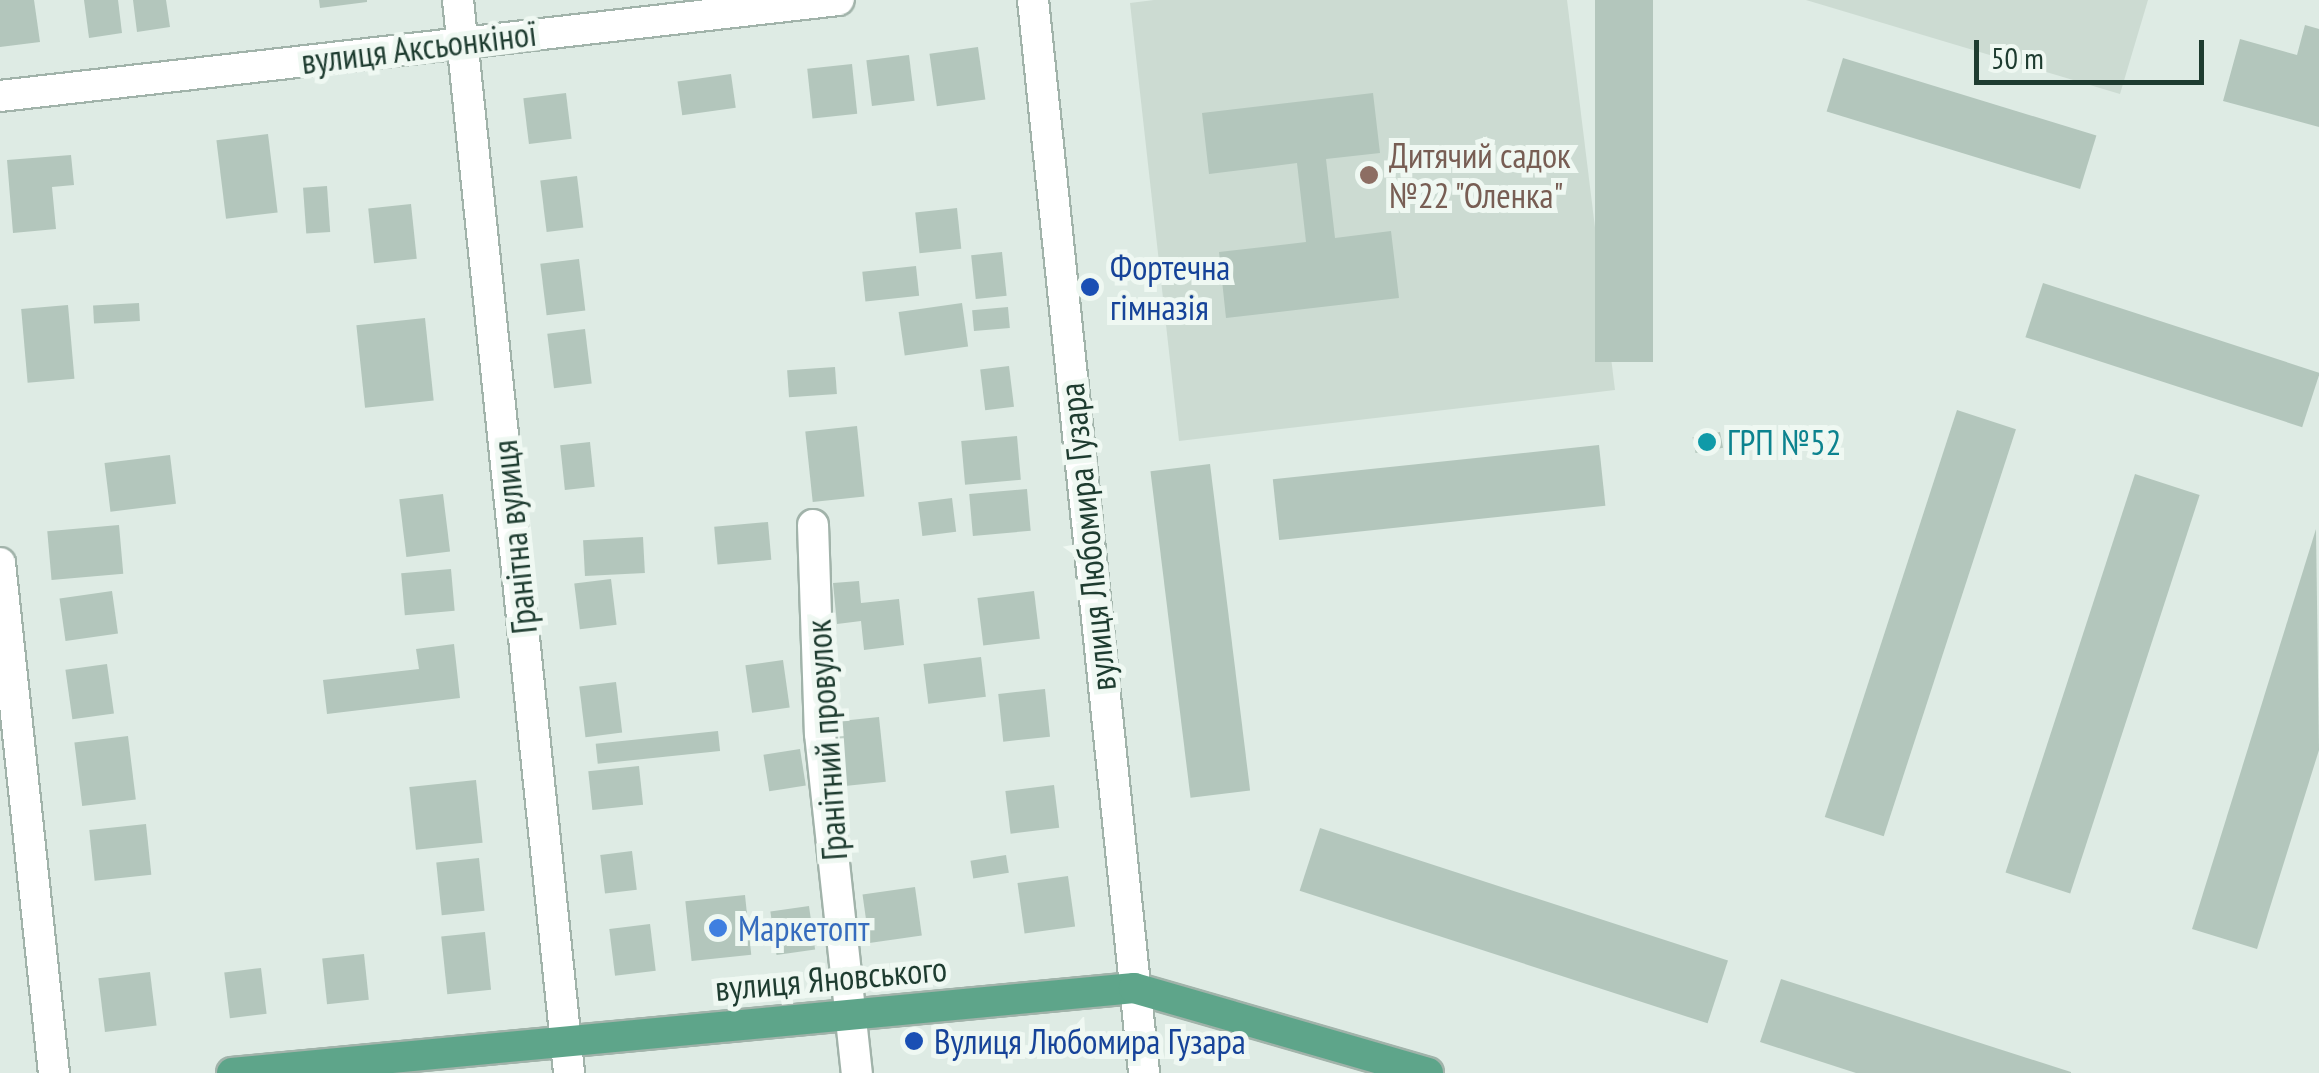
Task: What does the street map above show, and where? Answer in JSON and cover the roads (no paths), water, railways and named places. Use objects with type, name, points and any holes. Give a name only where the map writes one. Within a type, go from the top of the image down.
[{"type":"main road","name":"вулиця Яновського","points":[[232,1073],[300,1070],[1134,988],[1428,1073]]},
{"type":"street","name":"Гранітна вулиця","points":[[458,0],[569,1073]]},
{"type":"street","name":"вулиця Аксьонкіної","points":[[0,96],[764,3],[839,0]]},
{"type":"street","name":"вулиця Любомира Гузара","points":[[1032,0],[1144,1073]]},
{"type":"street","name":"Гранітний провулок","points":[[813,525],[820,734],[857,1073]]},
{"type":"street","points":[[0,564],[54,1073]]},
{"type":"place","name":"Дитячий садок №22 \"Оленка\"","points":[[1369,175]]},
{"type":"place","name":"Фортечна гімназія","points":[[1090,287]]},
{"type":"place","name":"ГРП №52","points":[[1707,442]]},
{"type":"place","name":"Маркетопт","points":[[718,928]]},
{"type":"place","name":"Вулиця Любомира Гузара","points":[[914,1041]]}]
